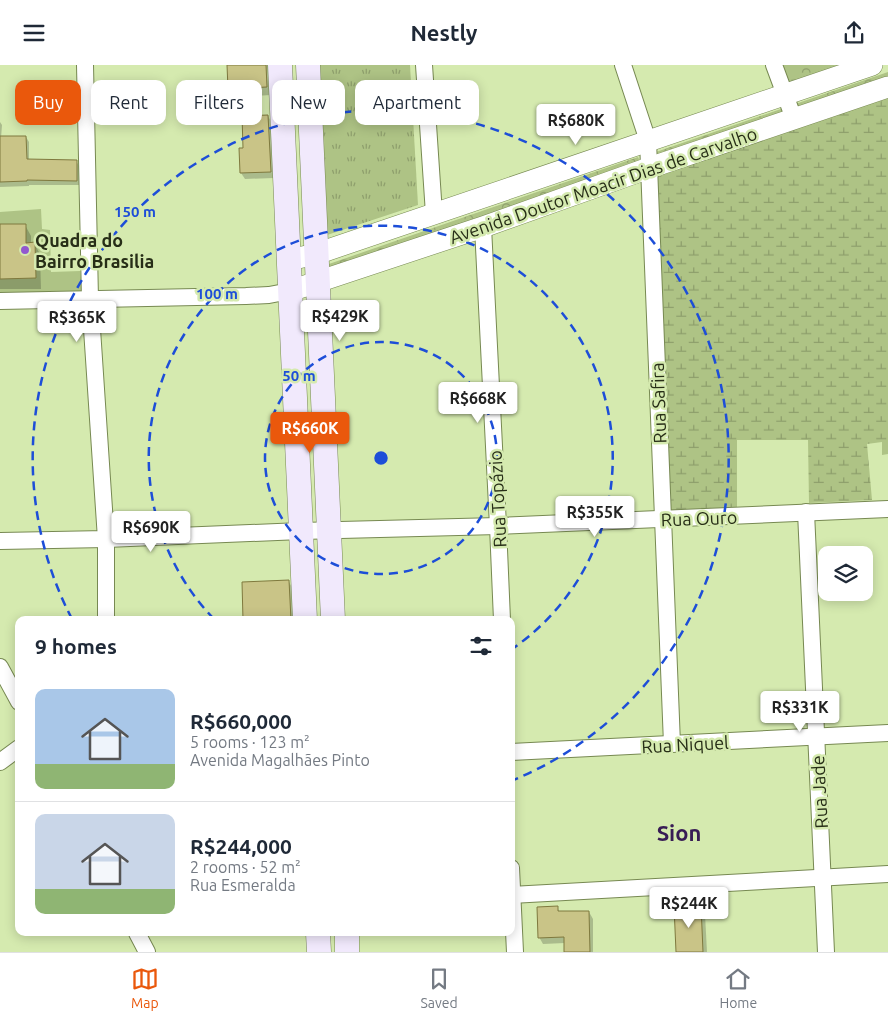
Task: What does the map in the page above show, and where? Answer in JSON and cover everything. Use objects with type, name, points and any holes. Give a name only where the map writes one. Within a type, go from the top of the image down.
[{"type":"main road","points":[[280,65],[305,616]]},
{"type":"main road","points":[[308,65],[333,616]]},
{"type":"main road","points":[[297,435],[324,435]]},
{"type":"main road","points":[[318,936],[319,952]]},
{"type":"main road","points":[[347,936],[348,952]]},
{"type":"street","points":[[85,65],[90,299],[106,539],[106,616]]},
{"type":"street","points":[[424,65],[434,214]]},
{"type":"street","name":"Rua Safira","points":[[623,65],[648,141],[672,744]]},
{"type":"street","points":[[774,65],[794,119]]},
{"type":"street","name":"Avenida Doutor Moacir Dias de Carvalho","points":[[289,260],[316,254],[872,65]]},
{"type":"street","name":"Avenida Doutor Moacir Dias de Carvalho","points":[[290,291],[483,227],[649,168],[888,87]]},
{"type":"street","name":"Rua Topázio","points":[[483,227],[502,616]]},
{"type":"street","points":[[0,301],[246,296],[270,295],[290,291]]},
{"type":"street","name":"Rua Ouro","points":[[0,541],[498,526],[888,509]]},
{"type":"street","name":"Rua Jade","points":[[806,513],[826,952]]},
{"type":"street","points":[[0,667],[15,695]]},
{"type":"street","name":"Rua Niquel","points":[[515,753],[888,733]]},
{"type":"street","points":[[0,762],[15,750]]},
{"type":"street","points":[[515,895],[888,874]]},
{"type":"street","points":[[139,936],[148,952]]},
{"type":"street","points":[[514,936],[515,952]]},
{"type":"green space","points":[[311,65],[410,65],[411,80],[355,80],[355,125],[413,125],[418,205],[315,239],[312,125],[345,125],[345,80],[311,80]]},
{"type":"green space","points":[[783,65],[841,65],[789,83]]},
{"type":"green space","points":[[888,72],[888,81],[659,160],[656,152]]},
{"type":"green space","points":[[888,92],[888,454],[882,455],[882,442],[867,444],[872,500],[809,503],[808,440],[737,440],[737,511],[670,514],[654,177]]},
{"type":"green space","points":[[638,157],[643,167],[327,274],[326,265]]},
{"type":"green space","name":"Quadra do Bairro Brasilia","points":[[41,209],[42,229],[50,230],[51,272],[80,271],[83,293],[0,294],[0,212]]},
{"type":"building","points":[[227,65],[266,65],[267,87],[262,87],[262,80],[228,80]]},
{"type":"building","points":[[262,115],[268,115],[271,172],[240,173],[239,148],[243,148],[242,125],[262,125]]},
{"type":"building","points":[[0,136],[26,136],[27,159],[77,160],[77,181],[27,180],[0,182]]},
{"type":"building","points":[[0,224],[26,224],[26,243],[35,242],[36,278],[0,279]]},
{"type":"building","points":[[289,580],[291,616],[243,616],[242,582]]},
{"type":"building","points":[[701,905],[703,952],[676,952],[674,906]]},
{"type":"building","points":[[558,906],[558,911],[589,911],[590,952],[564,952],[564,937],[538,938],[537,907]]},
{"type":"place","name":"Quadra do Bairro Brasilia","points":[[25,250]]},
{"type":"district","name":"Sion","points":[[679,832]]}]
